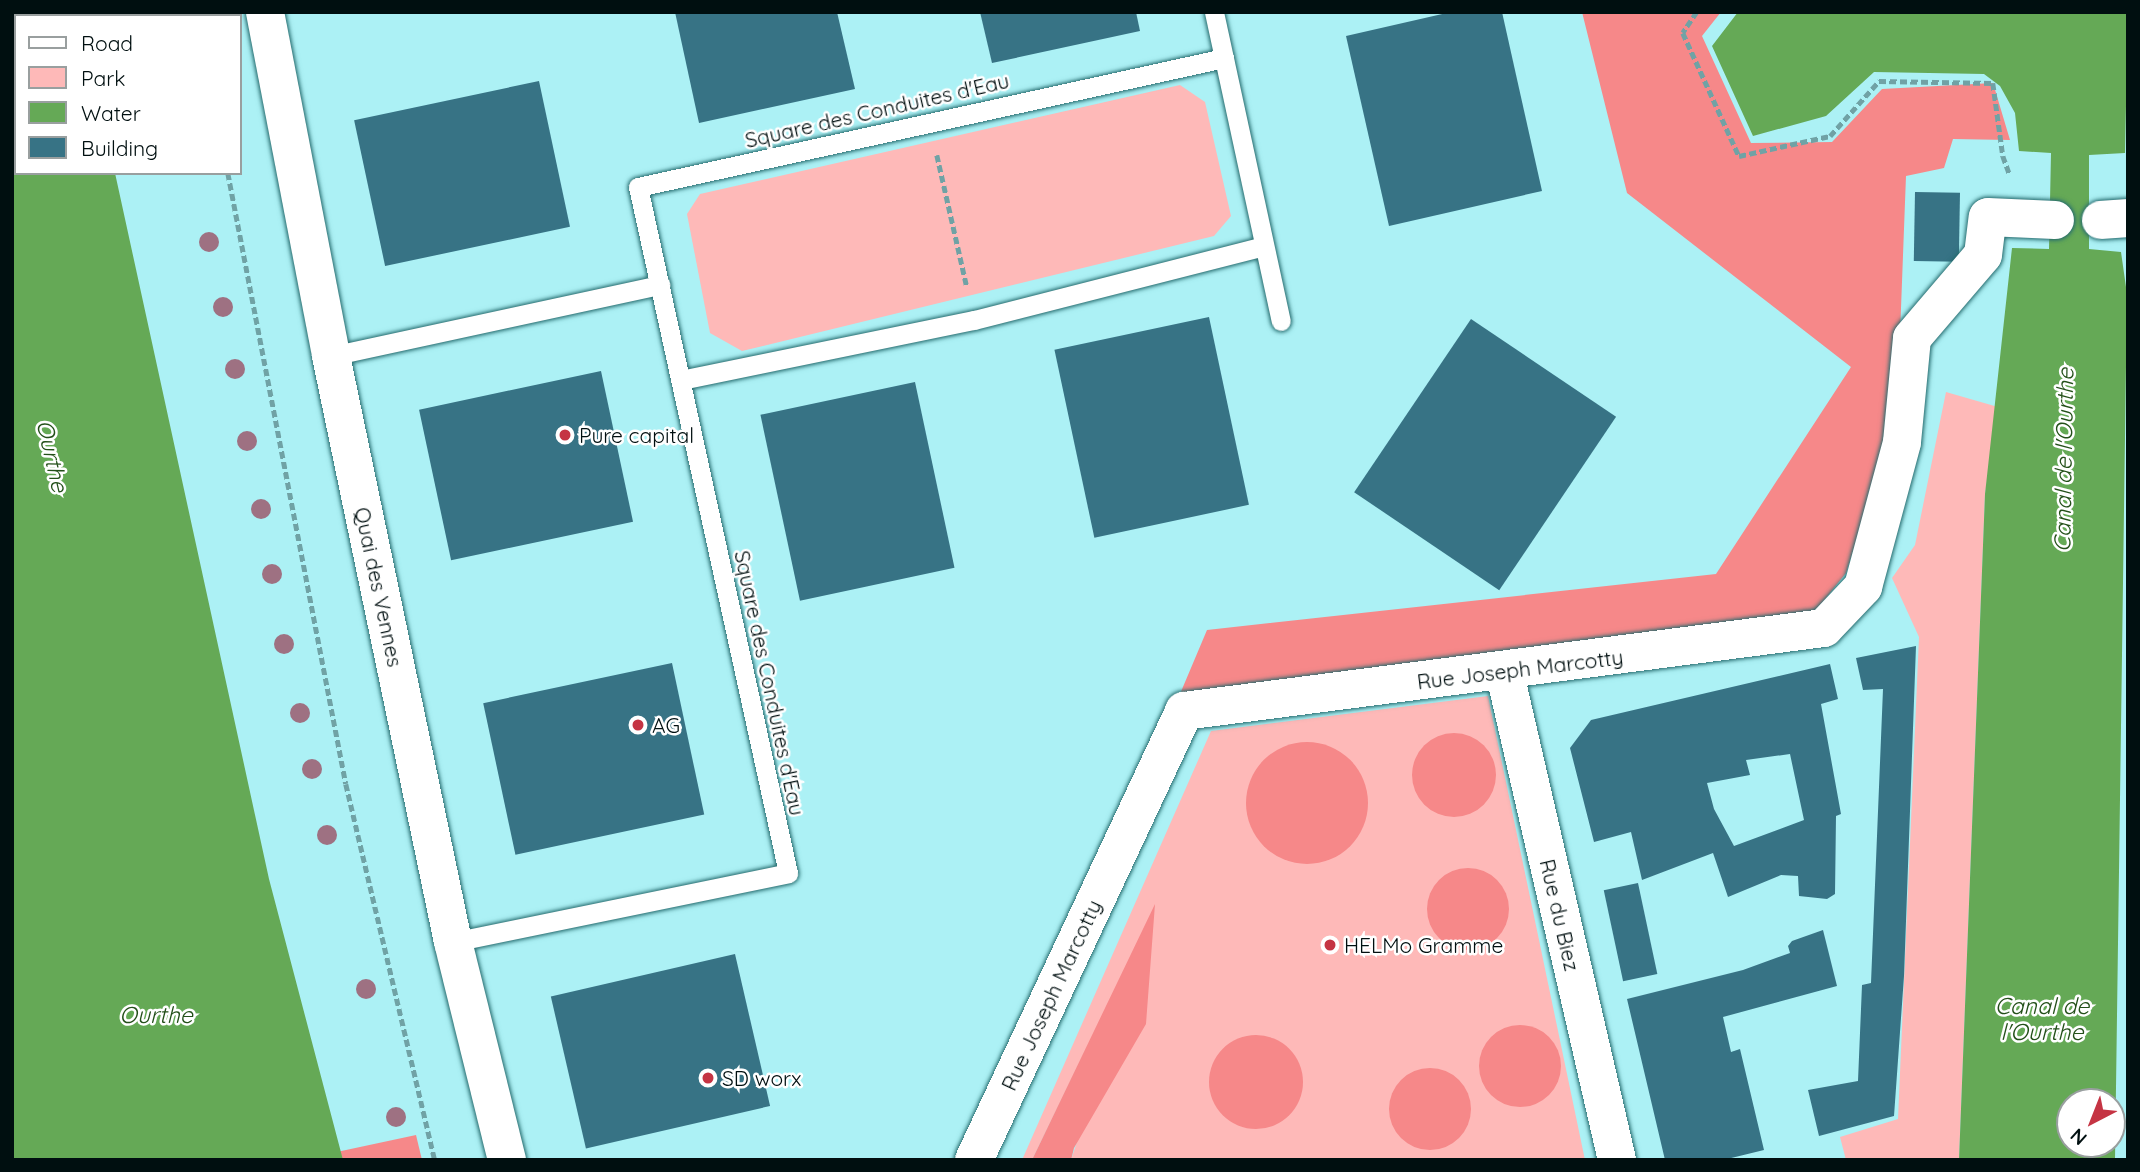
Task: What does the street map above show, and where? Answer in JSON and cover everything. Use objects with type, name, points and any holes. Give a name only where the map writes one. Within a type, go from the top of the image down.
[{"type":"street","name":"Quai des Vennes","points":[[265,12],[331,356],[453,942],[507,1160]]},
{"type":"street","name":"Rue Joseph Marcotty","points":[[974,1160],[1184,711],[1824,628],[1863,587],[1902,442],[1912,338],[1983,255],[1988,217],[2040,220]]},
{"type":"street","name":"Rue du Biez","points":[[1504,670],[1617,1160]]},
{"type":"lane","points":[[1214,12],[1281,321]]},
{"type":"lane","name":"Square des Conduites d'Eau","points":[[453,942],[788,873],[638,187],[930,120],[1224,58]]},
{"type":"lane","points":[[681,380],[974,320],[1264,246]]},
{"type":"lane","points":[[331,356],[660,285]]},
{"type":"path","points":[[1698,12],[1683,33],[1739,156],[1830,136],[1879,81],[1993,83],[2003,156],[2040,220]]},
{"type":"path","points":[[930,120],[974,320]]},
{"type":"path","points":[[228,175],[346,784],[435,1160]]},
{"type":"green space","points":[[1180,85],[1205,102],[1231,216],[1214,236],[742,351],[710,333],[687,214],[700,194]]},
{"type":"green space","points":[[1946,392],[1998,407],[1985,494],[1959,1160],[1846,1160],[1840,1137],[1898,1119],[1919,637],[1892,578],[1915,545]]},
{"type":"green space","name":"HELMo Gramme","points":[[1488,696],[1585,1160],[1071,1160],[1155,907],[1032,1160],[1022,1160],[1211,731]]},
{"type":"shaded area","points":[[1582,12],[1721,12],[1702,36],[1751,143],[1832,142],[1882,89],[1993,83],[2010,140],[1953,139],[1944,168],[1906,176],[1900,335],[1888,442],[1846,573],[1813,614],[1180,694],[1207,630],[1716,574],[1851,367],[1627,193]]},
{"type":"shaded area","points":[[1454,733],[1470,736],[1484,745],[1493,759],[1496,775],[1493,791],[1484,805],[1470,814],[1454,817],[1438,814],[1424,805],[1415,791],[1412,775],[1415,759],[1424,745],[1438,736]]},
{"type":"shaded area","points":[[1307,742],[1330,747],[1350,760],[1363,780],[1368,803],[1363,826],[1350,846],[1330,859],[1307,864],[1284,859],[1264,846],[1251,826],[1246,803],[1251,780],[1264,760],[1284,747]]},
{"type":"shaded area","points":[[1468,868],[1484,871],[1497,880],[1506,893],[1509,909],[1506,925],[1497,938],[1484,947],[1468,950],[1452,947],[1439,938],[1430,925],[1427,909],[1430,893],[1439,880],[1452,871]]},
{"type":"shaded area","points":[[1155,904],[1146,1024],[1074,1148],[1071,1160],[1032,1160]]},
{"type":"shaded area","points":[[1520,1025],[1536,1029],[1549,1037],[1557,1050],[1561,1066],[1557,1082],[1549,1095],[1536,1103],[1520,1107],[1504,1103],[1491,1095],[1483,1082],[1479,1066],[1483,1050],[1491,1037],[1504,1029]]},
{"type":"shaded area","points":[[1256,1035],[1274,1039],[1289,1049],[1299,1064],[1303,1082],[1299,1100],[1289,1115],[1274,1125],[1256,1129],[1238,1125],[1223,1115],[1213,1100],[1209,1082],[1213,1064],[1223,1049],[1238,1039]]},
{"type":"shaded area","points":[[1430,1068],[1446,1071],[1459,1080],[1468,1093],[1471,1109],[1468,1125],[1459,1138],[1446,1147],[1430,1150],[1414,1147],[1401,1138],[1392,1125],[1389,1109],[1392,1093],[1401,1080],[1414,1071]]},
{"type":"shaded area","points":[[416,1135],[422,1160],[318,1160],[318,1156]]},
{"type":"water","name":"Ourthe","points":[[12,12],[80,12],[14,14],[14,175],[115,175],[269,879],[343,1160],[12,1160]]},
{"type":"water","name":"Canal de l'Ourthe","points":[[1738,12],[2128,12],[2125,153],[2089,155],[2089,249],[2121,252],[2127,294],[2116,1088],[2056,1088],[2056,1158],[2115,1160],[1959,1160],[1985,494],[2012,248],[2049,249],[2051,153],[2019,151],[2015,113],[2000,86],[1984,74],[1874,72],[1826,116],[1753,136],[1712,46]]},
{"type":"building","points":[[675,12],[837,12],[855,89],[699,123]]},
{"type":"building","points":[[980,12],[1136,12],[1140,31],[992,63]]},
{"type":"building","points":[[1451,12],[1502,12],[1542,191],[1389,226],[1346,36]]},
{"type":"building","points":[[539,81],[570,227],[385,266],[354,120]]},
{"type":"building","points":[[1915,192],[1960,193],[1959,262],[1914,261]]},
{"type":"building","points":[[1209,317],[1249,505],[1094,538],[1054,350]]},
{"type":"building","points":[[1471,319],[1616,417],[1499,590],[1354,492]]},
{"type":"building","points":[[601,371],[633,522],[451,560],[419,410]]},
{"type":"building","points":[[915,382],[955,568],[800,601],[760,415]]},
{"type":"building","points":[[1916,646],[1904,976],[1894,1116],[1819,1136],[1808,1090],[1858,1081],[1862,985],[1871,983],[1883,689],[1863,690],[1856,658]]},
{"type":"building","points":[[672,663],[704,815],[515,855],[483,703]]},
{"type":"building","points":[[1830,664],[1838,699],[1821,704],[1841,814],[1836,816],[1835,894],[1827,899],[1799,896],[1798,876],[1781,875],[1728,897],[1713,853],[1642,880],[1631,832],[1594,842],[1570,748],[1591,720]],"holes":[[[1790,754],[1804,820],[1734,846],[1714,809],[1707,783],[1750,775],[1746,760]]]},
{"type":"building","points":[[1638,883],[1657,974],[1623,981],[1604,890]]},
{"type":"building","points":[[1823,930],[1837,986],[1723,1017],[1731,1052],[1740,1049],[1764,1150],[1723,1160],[1665,1160],[1627,999],[1743,970],[1790,953],[1788,946],[1792,941]]},
{"type":"building","points":[[735,954],[770,1106],[586,1149],[551,997]]},
{"type":"place","name":"Pure capital","points":[[565,435]]},
{"type":"place","name":"AG","points":[[638,725]]},
{"type":"place","name":"HELMo Gramme","points":[[1330,945]]},
{"type":"place","name":"SD worx","points":[[708,1078]]}]
